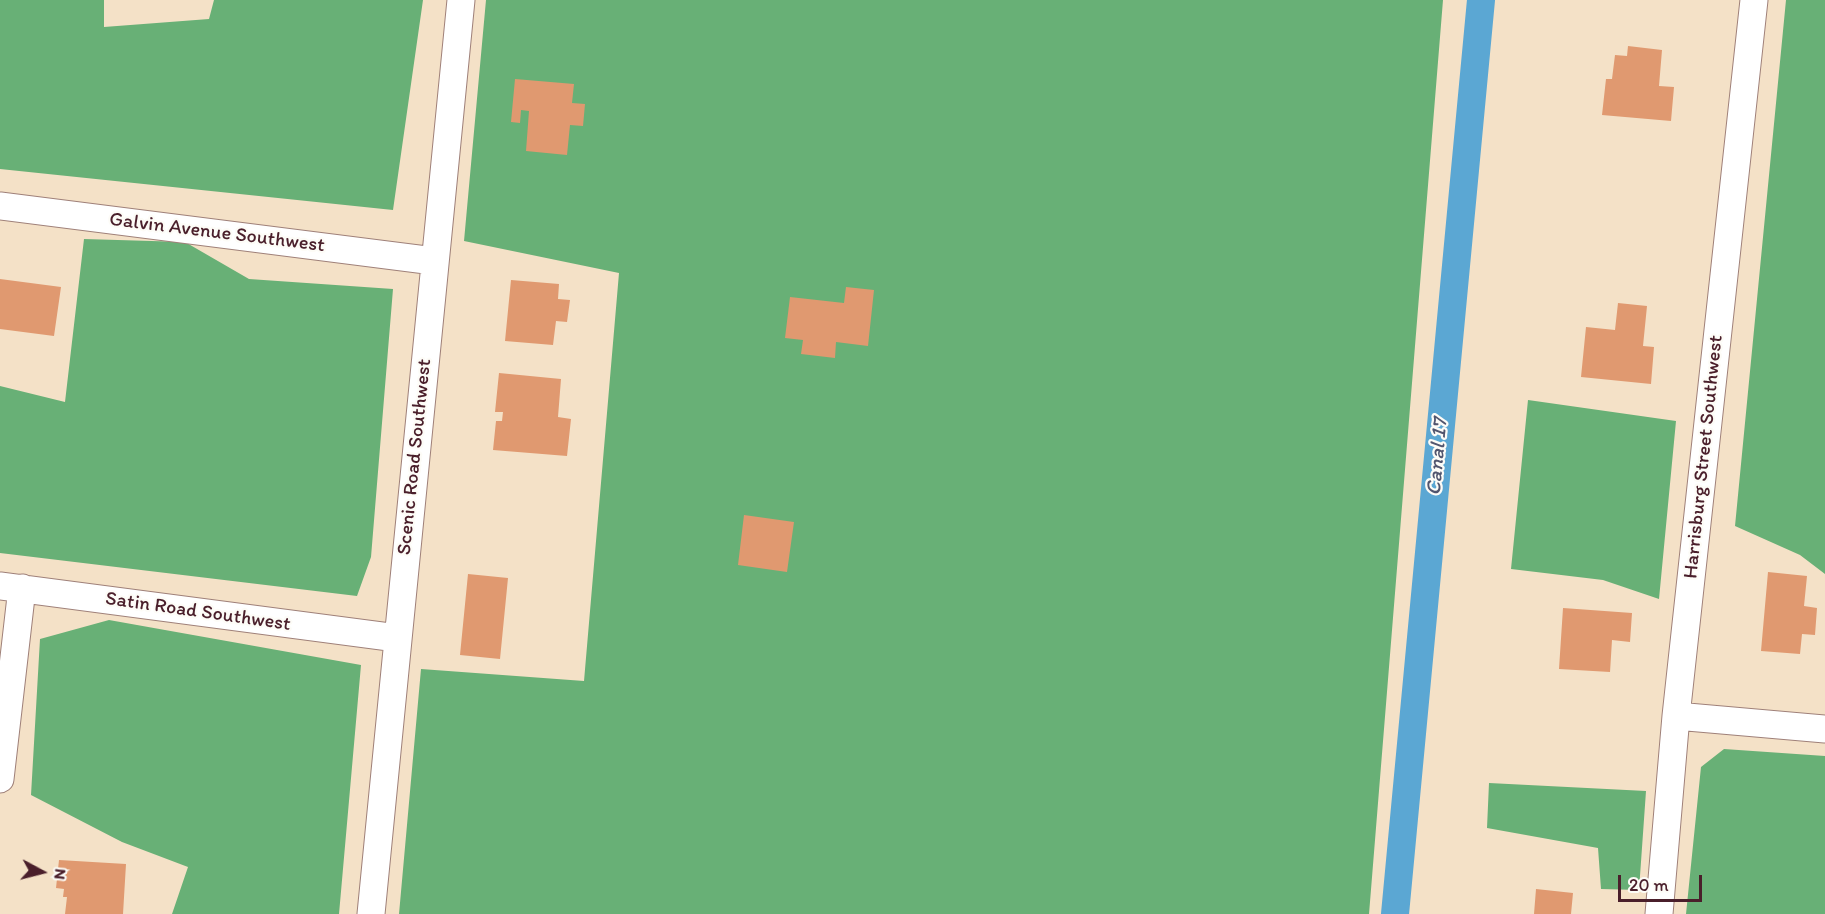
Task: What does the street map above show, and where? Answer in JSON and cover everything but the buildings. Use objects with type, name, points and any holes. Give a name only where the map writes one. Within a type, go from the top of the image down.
[{"type":"street","name":"Scenic Road Southwest","points":[[371,914],[460,0]]},
{"type":"street","name":"Harrisburg Street Southwest","points":[[1659,914],[1676,716],[1754,0]]},
{"type":"street","name":"Galvin Avenue Southwest","points":[[0,206],[434,261]]},
{"type":"street","points":[[0,779],[11,587]]},
{"type":"street","name":"Satin Road Southwest","points":[[11,587],[397,638]]},
{"type":"street","points":[[1676,716],[1825,729]]},
{"type":"green space","points":[[0,0],[104,0],[104,27],[209,19],[214,0],[423,0],[393,210],[0,169]]},
{"type":"green space","points":[[486,0],[1443,0],[1369,914],[399,914],[421,669],[584,681],[619,273],[464,241]]},
{"type":"green space","points":[[1786,0],[1825,0],[1825,574],[1800,555],[1735,526]]},
{"type":"green space","points":[[84,239],[185,242],[249,279],[393,289],[371,557],[357,596],[0,553],[0,386],[65,402]]},
{"type":"green space","points":[[1528,400],[1676,421],[1659,599],[1603,580],[1511,569]]},
{"type":"green space","points":[[109,620],[361,665],[339,914],[172,914],[188,867],[122,842],[31,795],[40,639]]},
{"type":"green space","points":[[1724,749],[1825,756],[1825,914],[1686,914],[1701,767]]},
{"type":"green space","points":[[1489,783],[1646,791],[1639,890],[1601,889],[1598,848],[1487,828]]},
{"type":"waterway","name":"Canal 17","points":[[1395,914],[1481,0]]}]
